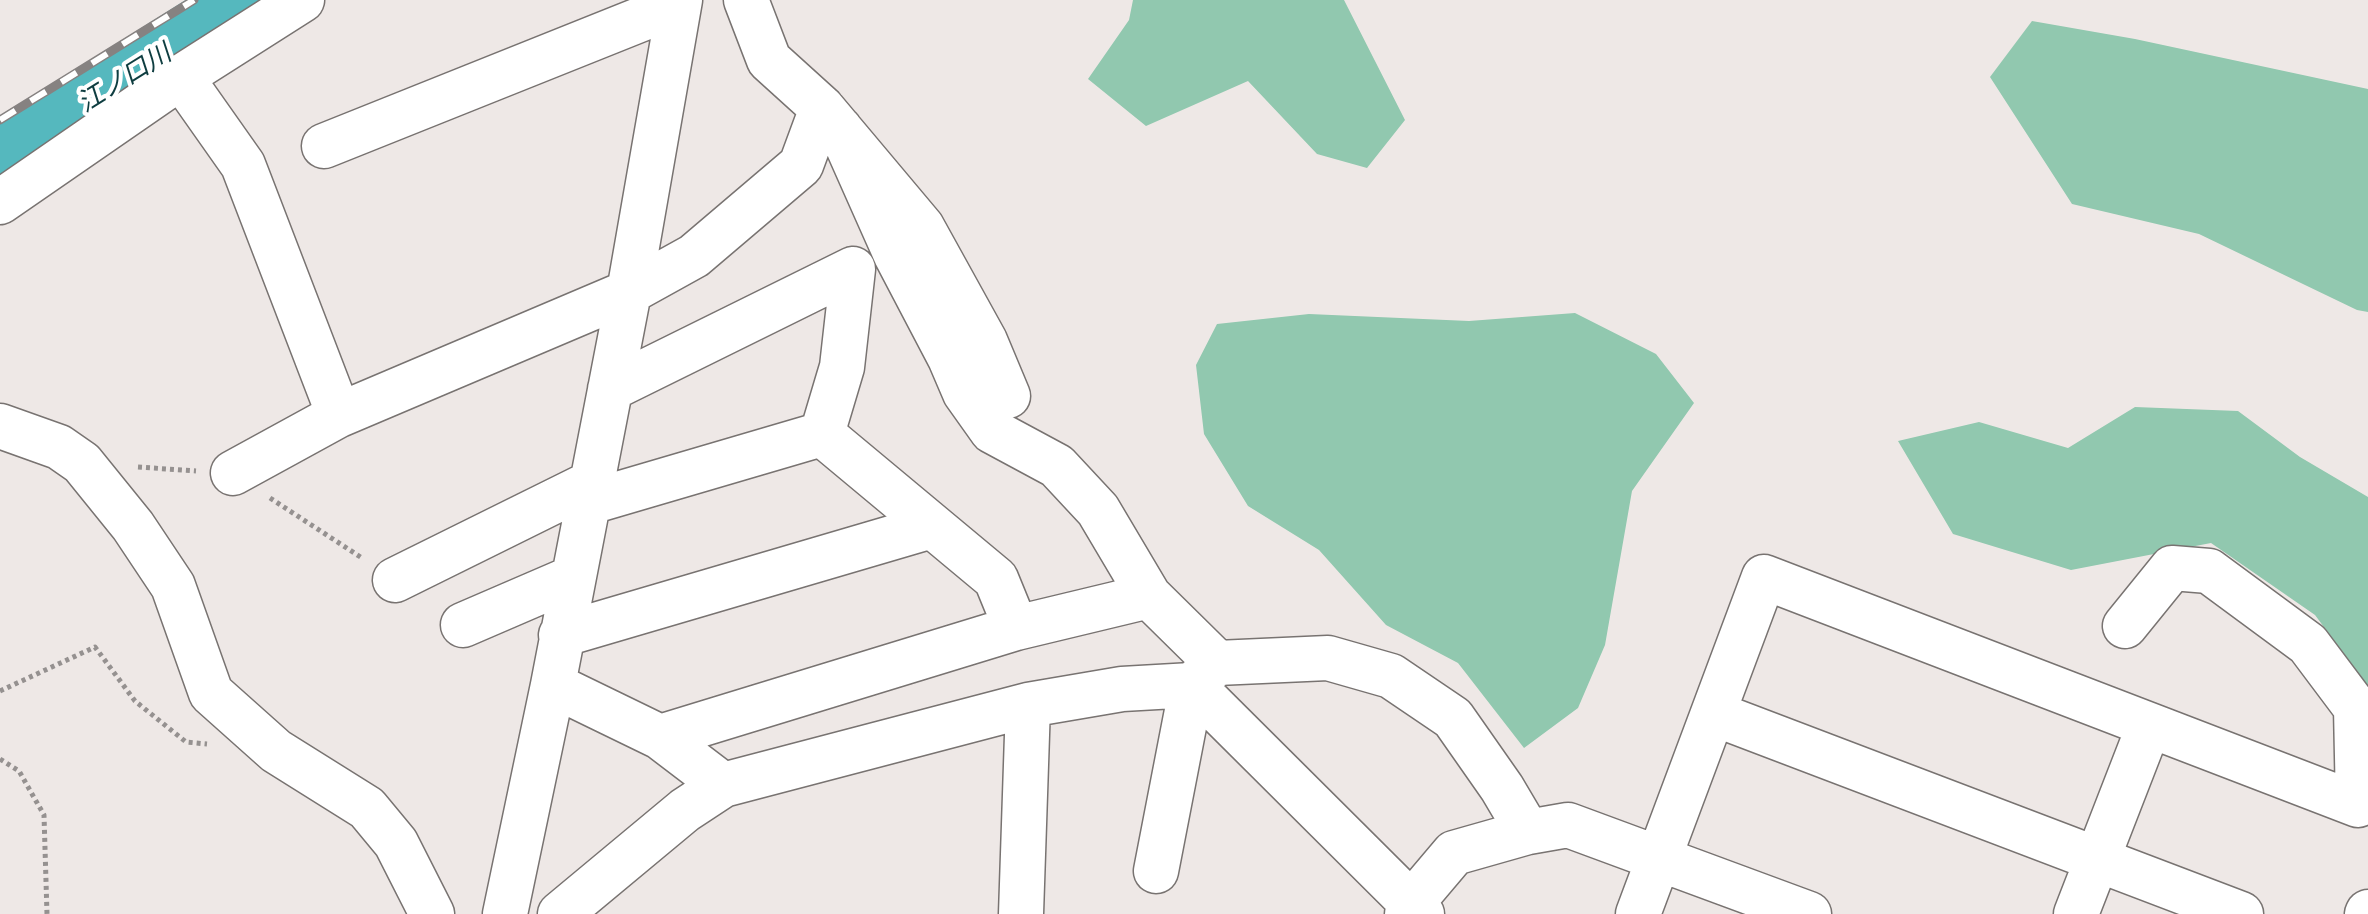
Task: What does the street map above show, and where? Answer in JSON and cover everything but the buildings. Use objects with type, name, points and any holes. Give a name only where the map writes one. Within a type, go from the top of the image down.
[{"type":"street","points":[[0,202],[181,77],[302,0]]},
{"type":"street","points":[[746,0],[769,60],[831,119],[922,227],[985,341],[1008,396]]},
{"type":"street","points":[[324,146],[680,2]]},
{"type":"street","points":[[505,914],[629,292],[680,2]]},
{"type":"street","points":[[181,77],[243,165],[339,415]]},
{"type":"street","points":[[233,473],[339,415],[629,292],[694,256],[801,165],[831,119]]},
{"type":"street","points":[[831,119],[965,393],[992,431],[1057,466],[1098,510],[1149,596],[1204,674],[1413,911],[1454,853],[1528,832],[1568,825],[1809,914]]},
{"type":"street","points":[[610,389],[853,269],[842,367],[822,434]]},
{"type":"street","points":[[0,426],[59,447],[82,463],[133,526],[173,586],[211,693],[276,751],[367,808],[396,843],[432,914]]},
{"type":"street","points":[[822,434],[996,579],[1016,628]]},
{"type":"street","points":[[395,580],[589,493],[822,434]]},
{"type":"street","points":[[561,635],[932,526]]},
{"type":"street","points":[[1638,914],[1764,577],[2358,805],[2356,708],[2308,644],[2209,571],[2172,568],[2125,626]]},
{"type":"street","points":[[463,625],[572,578]]},
{"type":"street","points":[[660,737],[1016,628],[1149,596]]},
{"type":"street","points":[[560,914],[685,810],[723,785],[1028,705],[1204,674],[1328,658],[1391,676],[1453,718],[1502,788],[1528,832]]},
{"type":"street","points":[[1156,871],[1204,674]]},
{"type":"street","points":[[553,685],[660,737],[723,785]]},
{"type":"street","points":[[1021,914],[1028,705]]},
{"type":"street","points":[[1715,714],[2241,914]]},
{"type":"street","points":[[2076,914],[2149,726]]},
{"type":"path","points":[[82,463],[233,473],[395,580]]},
{"type":"path","points":[[0,691],[95,647],[135,701],[186,742],[276,751]]},
{"type":"path","points":[[0,759],[19,771],[44,815],[47,914]]},
{"type":"green space","points":[[1133,0],[1344,0],[1405,120],[1367,168],[1317,154],[1248,81],[1146,126],[1088,79],[1129,20]]},
{"type":"green space","points":[[2032,21],[2135,39],[2368,89],[2368,312],[2357,310],[2199,234],[2072,204],[1990,77]]},
{"type":"green space","points":[[1575,313],[1656,354],[1694,403],[1632,491],[1605,645],[1578,708],[1524,748],[1458,663],[1386,625],[1319,550],[1248,506],[1204,434],[1196,365],[1217,324],[1309,314],[1469,321]]},
{"type":"green space","points":[[2135,407],[2238,411],[2300,457],[2368,497],[2368,686],[2315,615],[2211,543],[2071,570],[1953,534],[1898,441],[1979,422],[2068,448]]},
{"type":"waterway","name":"江ノ口川","points":[[0,159],[251,0]]},
{"type":"railway","points":[[0,120],[194,0]]}]
